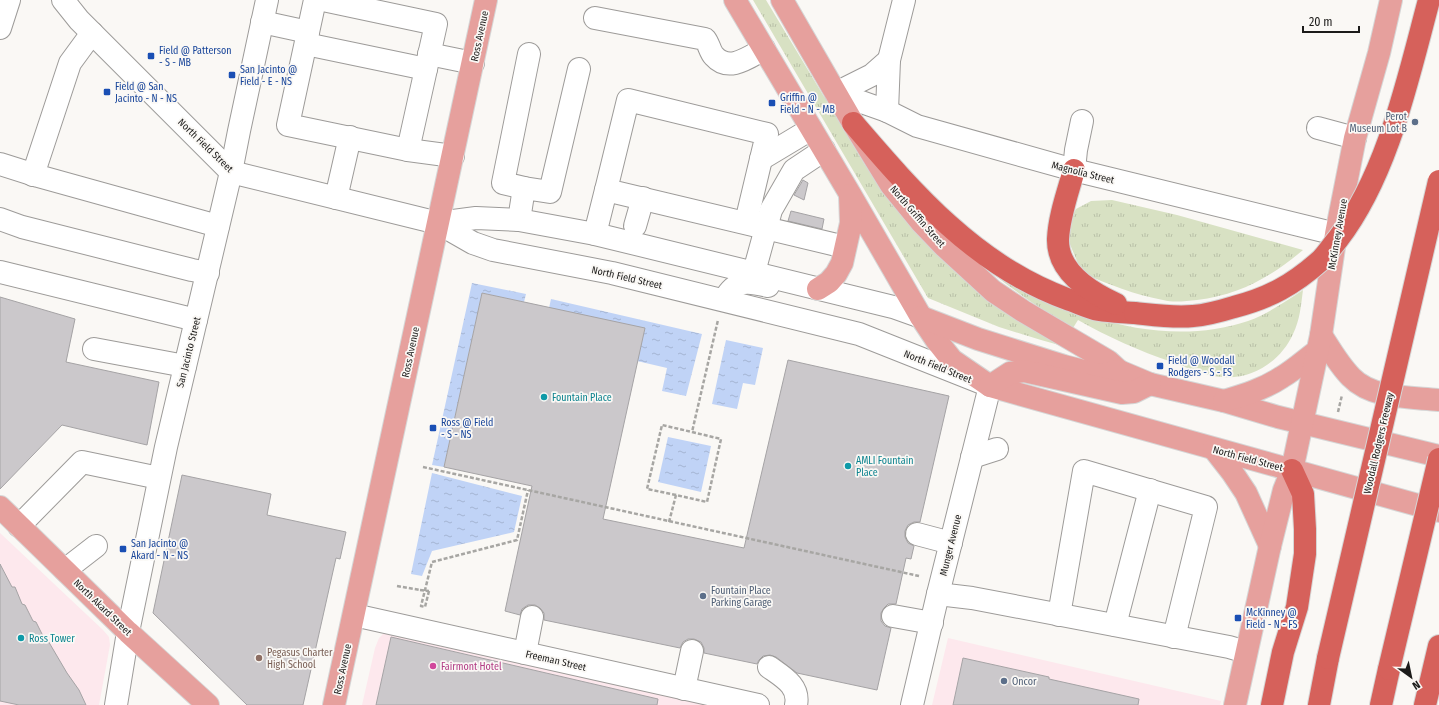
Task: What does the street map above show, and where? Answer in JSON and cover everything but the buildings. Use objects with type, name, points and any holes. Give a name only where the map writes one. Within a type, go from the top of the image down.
[{"type":"highway","points":[[853,123],[893,170],[933,212],[974,246],[1001,265],[1044,290],[1098,310],[1192,316],[1220,311],[1274,294],[1296,280],[1322,259],[1342,233],[1358,208],[1393,129],[1429,0]]},
{"type":"highway","points":[[1074,170],[1058,240],[1061,256],[1068,271],[1084,287],[1102,298],[1135,313]]},
{"type":"highway","name":"Woodall Rodgers Freeway","points":[[1319,705],[1328,658],[1439,181]]},
{"type":"highway","points":[[1382,705],[1439,460]]},
{"type":"highway","points":[[1272,705],[1283,652],[1297,607],[1305,554],[1303,494],[1292,470]]},
{"type":"highway","points":[[1425,705],[1439,646]]},
{"type":"highway","points":[[1433,705],[1439,686]]},
{"type":"main road","name":"Ross Avenue","points":[[334,705],[486,0]]},
{"type":"main road","points":[[735,0],[921,316],[937,341],[952,360],[990,386],[1010,373],[1018,371],[1038,373],[1122,393],[1134,392],[1150,384]]},
{"type":"main road","name":"North Griffin Street","points":[[782,0],[853,123],[891,185],[922,223],[944,246],[993,291],[1023,311],[1108,361],[1119,371]]},
{"type":"main road","name":"McKinney Avenue","points":[[1292,470],[1319,343],[1336,234],[1355,138],[1379,53],[1391,0]]},
{"type":"main road","points":[[818,289],[829,282],[836,274],[842,263],[850,223],[850,194]]},
{"type":"main road","name":"North Field Street","points":[[921,316],[978,339],[1071,368],[1099,375],[1119,371]]},
{"type":"main road","points":[[1224,401],[1244,396],[1269,385],[1282,377],[1319,343],[1352,378],[1365,388],[1378,394],[1439,400]]},
{"type":"main road","points":[[1119,371],[1150,384],[1224,401],[1439,456]]},
{"type":"main road","name":"North Field Street","points":[[990,386],[1439,511]]},
{"type":"main road","points":[[1214,449],[1246,493],[1270,546]]},
{"type":"main road","points":[[1235,705],[1270,546],[1284,490],[1292,470]]},
{"type":"main road","name":"North Akard Street","points":[[0,507],[128,632],[203,702]]},
{"type":"street","points":[[0,28],[8,0]]},
{"type":"street","name":"North Field Street","points":[[54,0],[86,26]]},
{"type":"street","name":"North Field Street","points":[[64,0],[86,26],[231,172],[438,223],[473,243],[494,250],[612,273],[858,334],[990,386]]},
{"type":"street","name":"San Jacinto Street","points":[[116,705],[128,632],[159,478],[231,172],[267,0]]},
{"type":"street","points":[[315,0],[288,125],[408,150],[453,156]]},
{"type":"street","points":[[323,0],[436,24],[408,150]]},
{"type":"street","points":[[887,111],[889,60],[897,1]]},
{"type":"street","points":[[595,18],[705,39],[713,55],[718,60],[725,63],[739,63],[764,49]]},
{"type":"street","points":[[262,22],[307,38],[427,62],[473,63]]},
{"type":"street","points":[[33,175],[70,63],[86,26]]},
{"type":"street","points":[[529,54],[503,183],[550,192],[579,69]]},
{"type":"street","points":[[836,93],[872,75],[889,60]]},
{"type":"street","name":"Magnolia Street","points":[[836,93],[887,111],[917,126],[1074,170],[1336,234]]},
{"type":"street","points":[[595,234],[628,100],[767,134],[746,222]]},
{"type":"street","points":[[1074,170],[1076,150],[1082,121]]},
{"type":"street","points":[[1318,128],[1355,138]]},
{"type":"street","points":[[761,159],[811,129]]},
{"type":"street","points":[[336,198],[350,137]]},
{"type":"street","points":[[754,272],[771,210],[794,170],[824,150]]},
{"type":"street","points":[[0,164],[33,175],[218,226]]},
{"type":"street","points":[[519,220],[524,188]]},
{"type":"street","points":[[606,190],[746,222],[845,247]]},
{"type":"street","points":[[635,226],[643,198]]},
{"type":"street","name":"North Field Street","points":[[438,223],[476,218],[519,220],[595,234],[754,272],[893,307],[921,316]]},
{"type":"street","points":[[0,219],[30,229],[208,273]]},
{"type":"street","points":[[0,272],[196,320]]},
{"type":"street","points":[[724,300],[736,285],[746,282],[797,293],[818,289]]},
{"type":"street","points":[[94,349],[185,366]]},
{"type":"street","name":"Munger Avenue","points":[[912,705],[990,386]]},
{"type":"street","points":[[972,457],[997,449]]},
{"type":"street","points":[[19,526],[82,462],[159,478]]},
{"type":"street","points":[[1059,615],[1084,471],[1206,507],[1174,637]]},
{"type":"street","points":[[1115,625],[1150,490]]},
{"type":"street","points":[[917,534],[951,543]]},
{"type":"street","points":[[65,570],[96,546]]},
{"type":"street","points":[[938,594],[972,598],[1229,647],[1246,652]]},
{"type":"street","name":"Freeman Street","points":[[354,615],[758,705]]},
{"type":"street","points":[[893,616],[932,623]]},
{"type":"street","points":[[525,653],[532,617]]},
{"type":"street","points":[[684,689],[692,651]]},
{"type":"street","points":[[769,667],[787,679],[794,688],[797,698],[796,705]]},
{"type":"path","points":[[692,432],[724,300]]},
{"type":"path","points":[[1338,412],[1342,392]]},
{"type":"path","points":[[662,425],[692,432],[722,439],[707,502],[647,489],[662,425]]},
{"type":"path","points":[[423,467],[919,576]]},
{"type":"path","points":[[397,586],[420,590],[429,591],[425,607],[420,606],[430,570],[432,562],[517,540],[528,490]]},
{"type":"path","points":[[669,522],[676,495]]},
{"type":"path","points":[[426,569],[430,570]]},
{"type":"shaded area","points":[[0,533],[109,637],[110,645],[99,705],[0,705]]},
{"type":"shaded area","points":[[389,633],[719,705],[362,705],[375,648],[379,638],[383,634]]},
{"type":"shaded area","points":[[948,638],[1221,701],[1220,705],[932,705]]},
{"type":"green space","points":[[753,0],[766,0],[865,165],[890,198],[1066,347],[999,327],[928,298]]},
{"type":"green space","points":[[1112,200],[1177,215],[1303,250],[1291,260],[1254,283],[1227,294],[1212,298],[1176,302],[1142,295],[1082,273],[1069,242],[1069,222],[1076,209],[1091,201]]},
{"type":"green space","points":[[978,262],[1093,317],[1131,327],[1150,330],[1210,330],[1229,326],[1263,315],[1303,290],[1300,312],[1295,329],[1288,344],[1281,353],[1264,367],[1254,372],[1233,377],[1222,377],[1203,373],[1148,353],[1112,338],[1078,320],[1073,328],[1024,297]]},
{"type":"water","points":[[472,283],[526,294],[524,302],[482,293],[444,467],[432,465]]},
{"type":"water","points":[[551,299],[702,334],[686,396],[662,391],[667,368],[637,361],[549,308]]},
{"type":"water","points":[[726,340],[763,348],[755,385],[743,383],[737,409],[712,404]]},
{"type":"water","points":[[668,437],[711,446],[701,492],[658,482]]},
{"type":"water","points":[[432,473],[522,496],[514,532],[432,551],[422,576],[411,574]]},
{"type":"place","name":"Field @ Patterson - S - MB","points":[[151,56]]},
{"type":"place","name":"San Jacinto @ Field - E - NS","points":[[232,75]]},
{"type":"place","name":"Field @ San Jacinto - N - NS","points":[[107,92]]},
{"type":"place","name":"Griffin @ Field - N - MB","points":[[772,103]]},
{"type":"place","name":"Perot Museum Lot B","points":[[1415,122]]},
{"type":"place","name":"Field @ Woodall Rodgers - S - FS","points":[[1160,366]]},
{"type":"place","name":"Fountain Place","points":[[544,397]]},
{"type":"place","name":"Ross @ Field - S - NS","points":[[433,428]]},
{"type":"place","name":"AMLI Fountain Place","points":[[848,466]]},
{"type":"place","name":"San Jacinto @ Akard - N - NS","points":[[123,549]]},
{"type":"place","name":"Fountain Place Parking Garage","points":[[703,596]]},
{"type":"place","name":"McKinney @ Field - N - FS","points":[[1238,618]]},
{"type":"place","name":"Ross Tower","points":[[21,638]]},
{"type":"place","name":"Pegasus Charter High School","points":[[259,658]]},
{"type":"place","name":"Fairmont Hotel","points":[[433,666]]},
{"type":"place","name":"Oncor","points":[[1004,681]]}]
